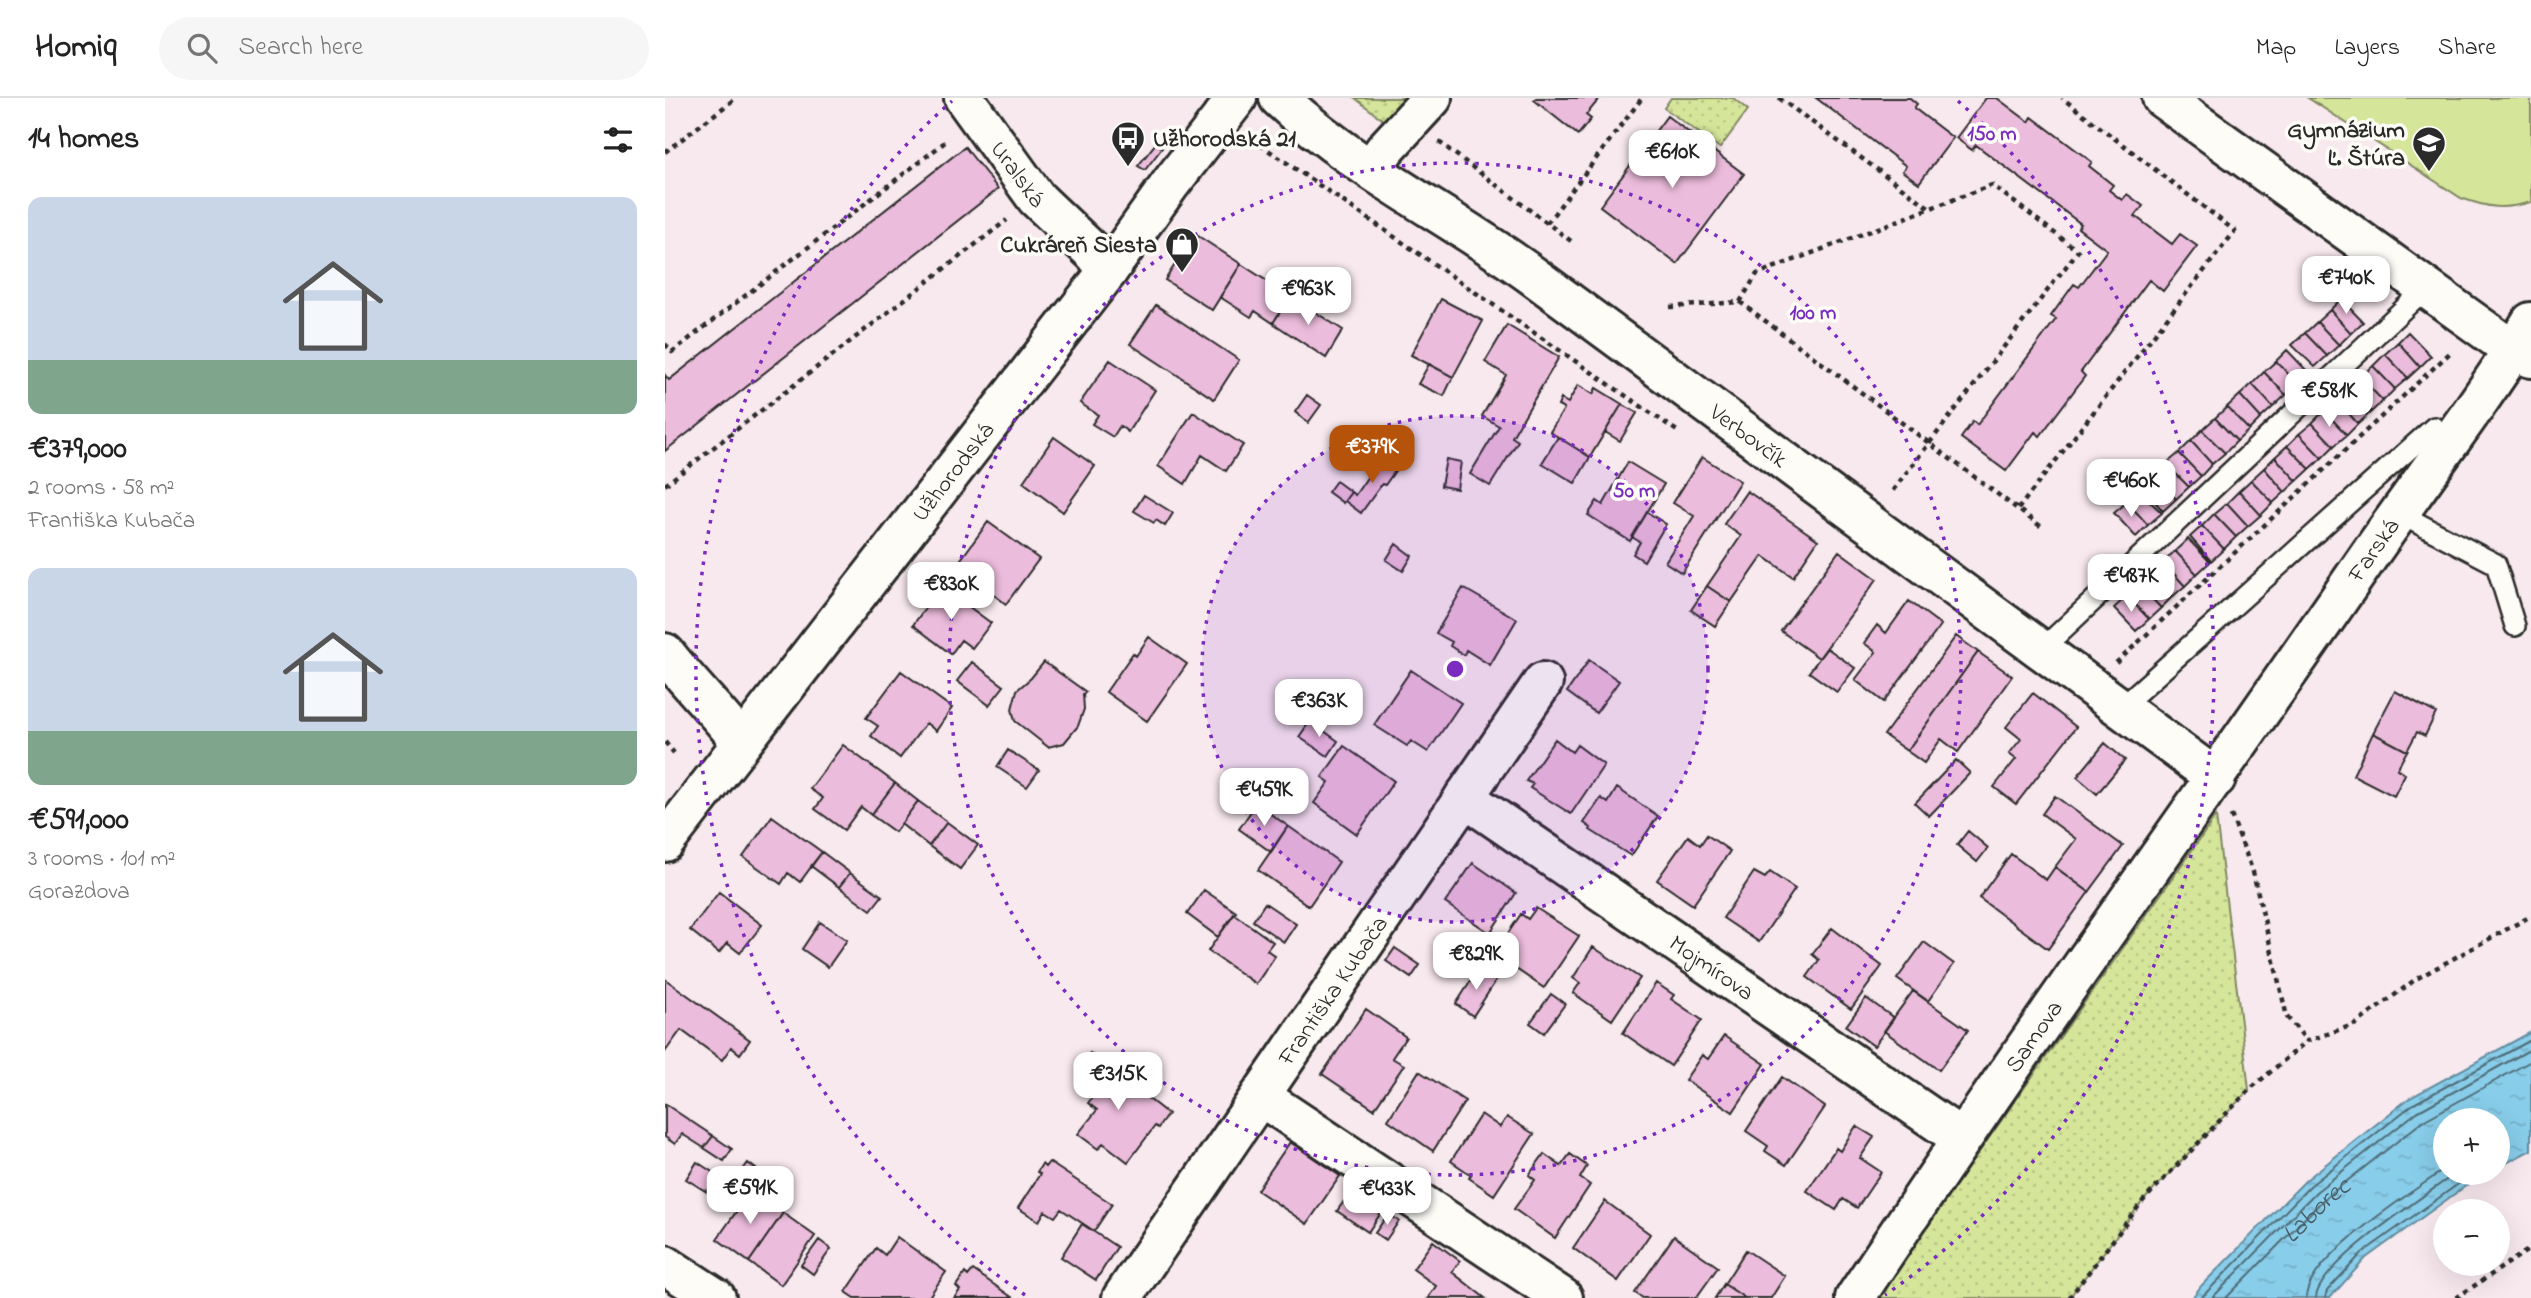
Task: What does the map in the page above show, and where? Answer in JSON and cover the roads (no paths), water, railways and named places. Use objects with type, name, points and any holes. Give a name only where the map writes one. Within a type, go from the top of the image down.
[{"type":"street","name":"Užhorodská","points":[[665,842],[1108,271],[1237,98]]},
{"type":"street","name":"Verbovčík","points":[[1279,98],[1371,169],[1515,263],[2216,778]]},
{"type":"street","points":[[1371,169],[1432,98]]},
{"type":"street","points":[[2162,98],[2480,326],[2525,344]]},
{"type":"street","name":"Uralská","points":[[971,107],[1036,198],[1095,254],[1108,271]]},
{"type":"street","name":"Farská","points":[[2216,778],[2398,513],[2525,344]]},
{"type":"street","points":[[665,653],[741,742]]},
{"type":"street","name":"Františka Kubača","points":[[1122,1298],[1543,682]]},
{"type":"street","name":"Samova","points":[[1855,1298],[1961,1138],[2216,778]]},
{"type":"street","name":"Mojmírova","points":[[1464,797],[1961,1138]]},
{"type":"street","points":[[1260,1096],[1563,1298]]},
{"type":"street","points":[[665,1265],[716,1298]]},
{"type":"lane","points":[[2041,650],[2427,287]]},
{"type":"lane","points":[[2105,697],[2434,427]]},
{"type":"lane","points":[[2398,513],[2496,564],[2515,626]]},
{"type":"water","name":"Laborec","points":[[2531,1032],[2531,1150],[2510,1161],[2510,1108],[2433,1108],[2433,1185],[2467,1185],[2448,1199],[2433,1199],[2433,1210],[2366,1258],[2330,1298],[2192,1298],[2306,1180],[2408,1099]]},
{"type":"place","name":"Užhorodská 21","points":[[1128,168]]},
{"type":"place","name":"Gymnázium Ľ. Štúra","points":[[2429,173]]},
{"type":"place","name":"Cukráreň Siesta","points":[[1182,274]]}]
